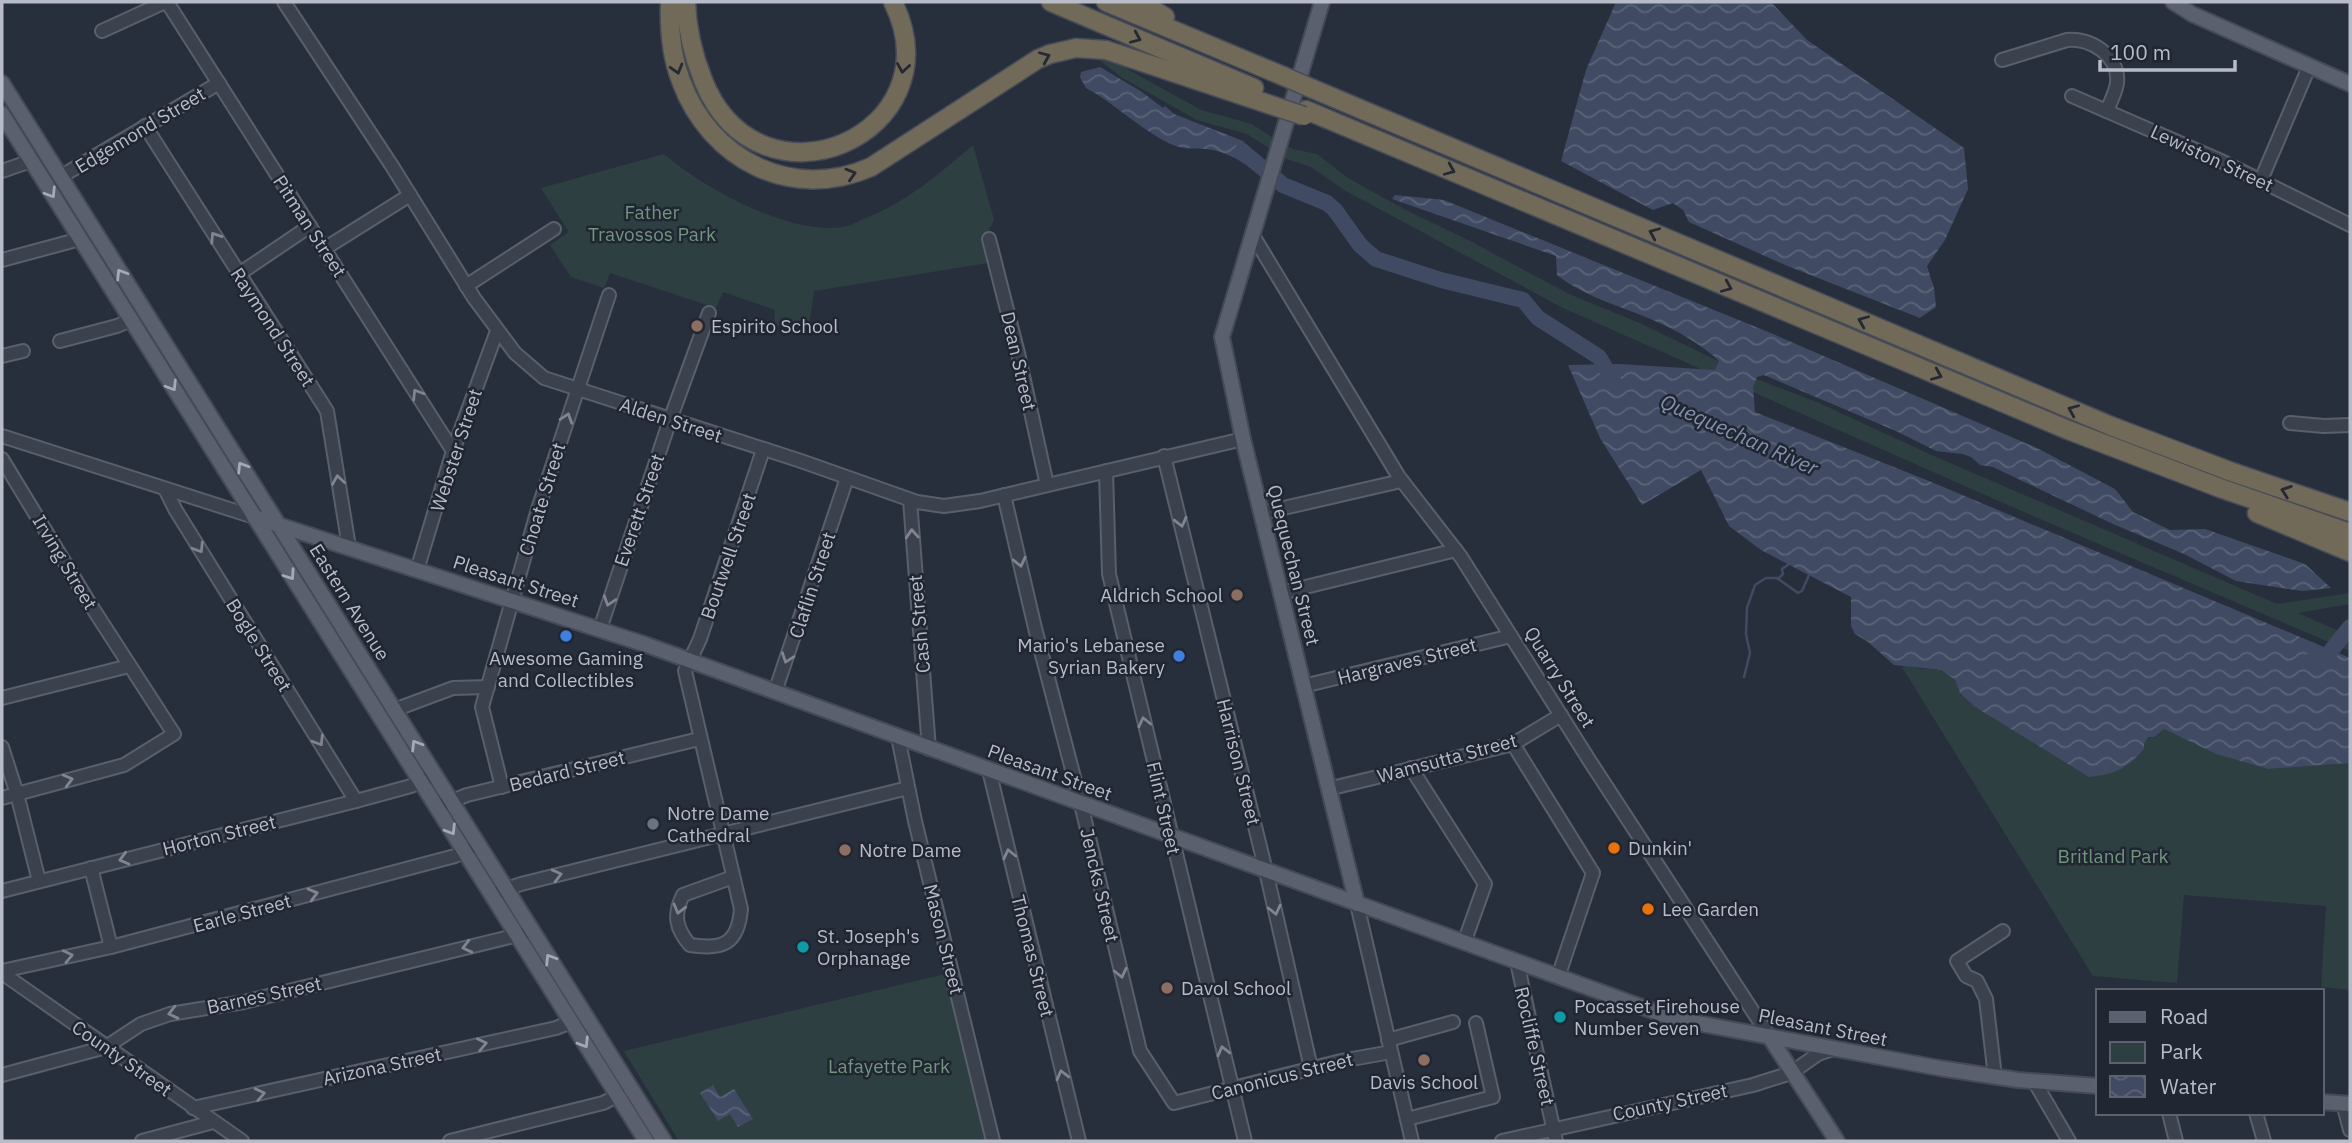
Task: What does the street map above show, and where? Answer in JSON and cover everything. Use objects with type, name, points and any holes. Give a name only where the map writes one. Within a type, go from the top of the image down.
[{"type":"highway","points":[[670,2],[675,62],[697,114],[721,143],[743,160],[774,174],[796,179],[829,180],[871,167],[1038,59],[1063,50],[1100,49],[1275,102],[1387,144],[1998,401],[2159,466],[2350,533]]},
{"type":"highway","points":[[686,2],[691,43],[697,65],[722,114],[737,130],[755,141],[776,150],[806,153],[832,149],[859,137],[875,124],[894,99],[902,79],[905,58],[904,31],[892,2]]},
{"type":"highway","points":[[1051,2],[1275,102]]},
{"type":"highway","points":[[1106,2],[2110,426],[2232,472],[2350,512]]},
{"type":"highway","points":[[1141,2],[1203,42]]},
{"type":"highway","points":[[2159,466],[2259,514],[2350,552]]},
{"type":"main road","name":"Quequechan Street","points":[[1322,2],[1222,335],[1243,439],[1357,904]]},
{"type":"main road","points":[[2173,2],[2192,14],[2350,84]]},
{"type":"main road","name":"Eastern Avenue","points":[[2,83],[664,1141]]},
{"type":"main road","name":"Eastern Avenue","points":[[2,114],[646,1141]]},
{"type":"main road","name":"Pleasant Street","points":[[254,517],[690,660],[1680,1021],[1995,1077],[2096,1086]]},
{"type":"main road","name":"Quarry Street","points":[[1769,1036],[1790,1073],[1837,1141]]},
{"type":"main road","points":[[2324,1102],[2347,1104]]},
{"type":"street","points":[[102,31],[166,2]]},
{"type":"street","name":"Pitman Street","points":[[166,2],[453,451]]},
{"type":"street","name":"Alden Street","points":[[284,2],[466,286],[515,353],[539,375],[931,505],[951,506],[1004,495],[1243,439]]},
{"type":"street","points":[[2002,60],[2067,40],[2085,41],[2102,51],[2115,71],[2117,83],[2107,111]]},
{"type":"street","points":[[2261,180],[2309,67]]},
{"type":"street","name":"Edgemond Street","points":[[60,177],[219,83]]},
{"type":"street","name":"Lewiston Street","points":[[2072,96],[2261,180],[2350,225]]},
{"type":"street","name":"Raymond Street","points":[[145,126],[327,411],[349,547]]},
{"type":"street","points":[[2,171],[31,161]]},
{"type":"street","points":[[324,248],[410,195]]},
{"type":"street","points":[[239,274],[310,226]]},
{"type":"street","points":[[466,286],[554,229]]},
{"type":"street","name":"Quarry Street","points":[[1252,234],[1401,481],[1456,550],[1769,1036]]},
{"type":"street","points":[[2,260],[80,239]]},
{"type":"street","name":"Dean Street","points":[[989,239],[1047,485]]},
{"type":"street","name":"Choate Street","points":[[502,787],[482,707],[538,509],[609,295]]},
{"type":"street","name":"Everett Street","points":[[600,629],[709,313]]},
{"type":"street","points":[[60,341],[120,326],[131,320]]},
{"type":"street","name":"Webster Street","points":[[417,570],[453,451],[497,331]]},
{"type":"street","points":[[2,356],[23,351]]},
{"type":"street","points":[[2290,423],[2350,425]]},
{"type":"street","name":"Pleasant Street","points":[[2,436],[254,517]]},
{"type":"street","name":"Boutwell Street","points":[[690,660],[700,639],[763,450]]},
{"type":"street","name":"Harrison Street","points":[[1164,456],[1311,1068]]},
{"type":"street","name":"Irving Street","points":[[2,459],[174,734],[124,765],[17,794]]},
{"type":"street","name":"Flint Street","points":[[1106,471],[1109,574],[1245,1141]]},
{"type":"street","name":"Claflin Street","points":[[775,692],[848,478]]},
{"type":"street","points":[[1262,513],[1401,481]]},
{"type":"street","name":"Bogle Street","points":[[165,489],[356,801]]},
{"type":"street","name":"Jencks Street","points":[[1004,495],[1140,1051],[1174,1103]]},
{"type":"street","name":"Cash Street","points":[[910,500],[929,748]]},
{"type":"street","points":[[1281,593],[1456,550]]},
{"type":"street","name":"Hargraves Street","points":[[1303,686],[1511,636]]},
{"type":"street","points":[[690,660],[685,671],[741,909],[740,926],[728,942],[709,948],[690,945],[680,934],[676,921],[677,906],[683,895],[733,877]]},
{"type":"street","points":[[2,698],[129,666]]},
{"type":"street","points":[[394,710],[453,688],[488,687]]},
{"type":"street","name":"Wamsutta Street","points":[[1328,789],[1513,744],[1561,715]]},
{"type":"street","name":"Mason Street","points":[[898,737],[993,1141]]},
{"type":"street","name":"Bedard Street","points":[[437,808],[451,801],[502,787],[699,739]]},
{"type":"street","points":[[1513,744],[1593,873],[1558,977]]},
{"type":"street","points":[[2,747],[39,881]]},
{"type":"street","points":[[1411,768],[1485,884],[1464,943]]},
{"type":"street","name":"Thomas Street","points":[[989,770],[1079,1141]]},
{"type":"street","name":"Horton Street","points":[[2,891],[356,801],[421,782],[435,775]]},
{"type":"street","points":[[492,896],[506,889],[908,788]]},
{"type":"street","points":[[2,798],[17,794]]},
{"type":"street","name":"Earle Street","points":[[2,972],[111,947],[465,853],[478,845]]},
{"type":"street","points":[[92,868],[111,947]]},
{"type":"street","name":"Quequechan Street","points":[[1357,904],[1412,1141]]},
{"type":"street","name":"Barnes Street","points":[[2,1075],[106,1047],[136,1027],[170,1014],[244,1002],[533,931]]},
{"type":"street","points":[[1995,1077],[1986,999],[1977,981],[1966,976],[1957,961],[2003,932]]},
{"type":"street","name":"Rocliffe Street","points":[[1517,962],[1555,1135]]},
{"type":"street","name":"County Street","points":[[2,972],[242,1141]]},
{"type":"street","name":"Arizona Street","points":[[193,1108],[543,1031],[571,1022]]},
{"type":"street","name":"Canonicus Street","points":[[1174,1103],[1390,1046],[1453,1022]]},
{"type":"street","points":[[1406,1119],[1493,1097],[1476,1023]]},
{"type":"street","name":"County Street","points":[[1502,1141],[1555,1135],[1753,1085],[1790,1073],[1810,1059],[1833,1049]]},
{"type":"street","points":[[2034,1081],[2070,1141]]},
{"type":"street","points":[[450,1141],[603,1103],[617,1096]]},
{"type":"street","points":[[2347,1104],[2350,1130]]},
{"type":"street","points":[[2170,1115],[2176,1141]]},
{"type":"street","points":[[2257,1115],[2264,1141]]},
{"type":"street","points":[[142,1141],[213,1122]]},
{"type":"green space","points":[[1085,49],[1102,51],[1127,69],[1201,110],[1252,124],[1273,138],[1269,148],[1247,134],[1197,120],[1121,77]]},
{"type":"green space","name":"Father Travossos Park","points":[[973,145],[994,220],[982,243],[988,263],[814,291],[809,326],[774,326],[775,310],[723,292],[716,308],[610,273],[604,288],[571,277],[550,245],[569,232],[541,188],[664,154],[681,168],[748,207],[773,217],[821,228],[851,225],[894,205],[935,177]]},
{"type":"green space","points":[[1286,145],[1317,154],[1348,178],[1569,294],[1642,324],[1749,376],[1819,403],[1927,453],[2277,604],[2350,593],[2350,604],[2298,613],[2350,636],[2350,651],[2010,506],[1563,308],[1344,190],[1311,167],[1281,157]]},
{"type":"green space","name":"Britland Park","points":[[1909,665],[1942,670],[1955,680],[1960,693],[1975,707],[2089,777],[2164,729],[2216,754],[2268,769],[2350,763],[2350,990],[2321,987],[2326,906],[2184,895],[2177,983],[2093,976],[1902,667]]},
{"type":"green space","name":"Lafayette Park","points":[[945,974],[985,1141],[679,1141],[624,1051]]},
{"type":"water","points":[[1616,2],[1771,2],[1807,40],[1964,148],[1968,189],[1945,240],[1927,266],[1934,288],[1936,307],[1920,318],[1785,265],[1689,222],[1683,210],[1673,203],[1653,210],[1561,161],[1586,70]]},
{"type":"water","points":[[1100,67],[1174,114],[1243,141],[1260,158],[1254,170],[1225,153],[1177,147],[1151,133],[1086,88],[1080,77],[1081,72]]},
{"type":"water","points":[[1395,195],[1444,200],[1773,334],[2037,448],[2115,489],[2133,512],[2170,530],[2205,529],[2305,564],[2331,588],[2302,591],[2236,581],[2184,554],[2113,524],[1993,467],[1980,465],[1971,457],[1936,451],[1896,431],[1764,375],[1757,377],[1753,387],[1755,412],[1929,481],[2350,658],[2350,763],[2268,769],[2216,754],[2164,729],[2154,737],[2149,737],[2144,743],[2144,749],[2126,766],[2114,772],[2089,777],[1975,707],[1960,693],[1955,680],[1942,670],[1894,665],[1855,634],[1851,626],[1851,597],[1761,550],[1729,526],[1701,470],[1642,505],[1600,438],[1568,365],[1619,364],[1715,370],[1719,361],[1672,329],[1592,296],[1568,283],[1557,275],[1556,256],[1392,199]]},
{"type":"water","points":[[713,1085],[720,1097],[734,1089],[753,1119],[738,1127],[730,1114],[718,1121],[700,1093]]},
{"type":"waterway","name":"Quequechan River","points":[[1242,151],[1283,185],[1327,203],[1360,245],[1376,259],[1441,280],[1523,300],[1538,318],[1599,357],[1614,382]]},
{"type":"waterway","points":[[1778,579],[1783,574],[1782,569],[1789,564]]},
{"type":"waterway","points":[[1744,677],[1750,653],[1746,634],[1747,608],[1755,585],[1766,578],[1777,578],[1798,593],[1802,591],[1809,575]]},
{"type":"waterway","name":"Quequechan River","points":[[2314,658],[2326,657],[2350,627]]},
{"type":"place","name":"Espirito School","points":[[697,326]]},
{"type":"place","name":"Aldrich School","points":[[1237,595]]},
{"type":"place","name":"Awesome Gaming and Collectibles","points":[[566,636]]},
{"type":"place","name":"Mario's Lebanese Syrian Bakery","points":[[1179,656]]},
{"type":"place","name":"Notre Dame Cathedral","points":[[653,824]]},
{"type":"place","name":"Dunkin'","points":[[1614,848]]},
{"type":"place","name":"Notre Dame","points":[[845,850]]},
{"type":"place","name":"Lee Garden","points":[[1648,909]]},
{"type":"place","name":"St. Joseph's Orphanage","points":[[803,947]]},
{"type":"place","name":"Davol School","points":[[1167,988]]},
{"type":"place","name":"Pocasset Firehouse Number Seven","points":[[1560,1017]]},
{"type":"place","name":"Davis School","points":[[1424,1060]]}]
